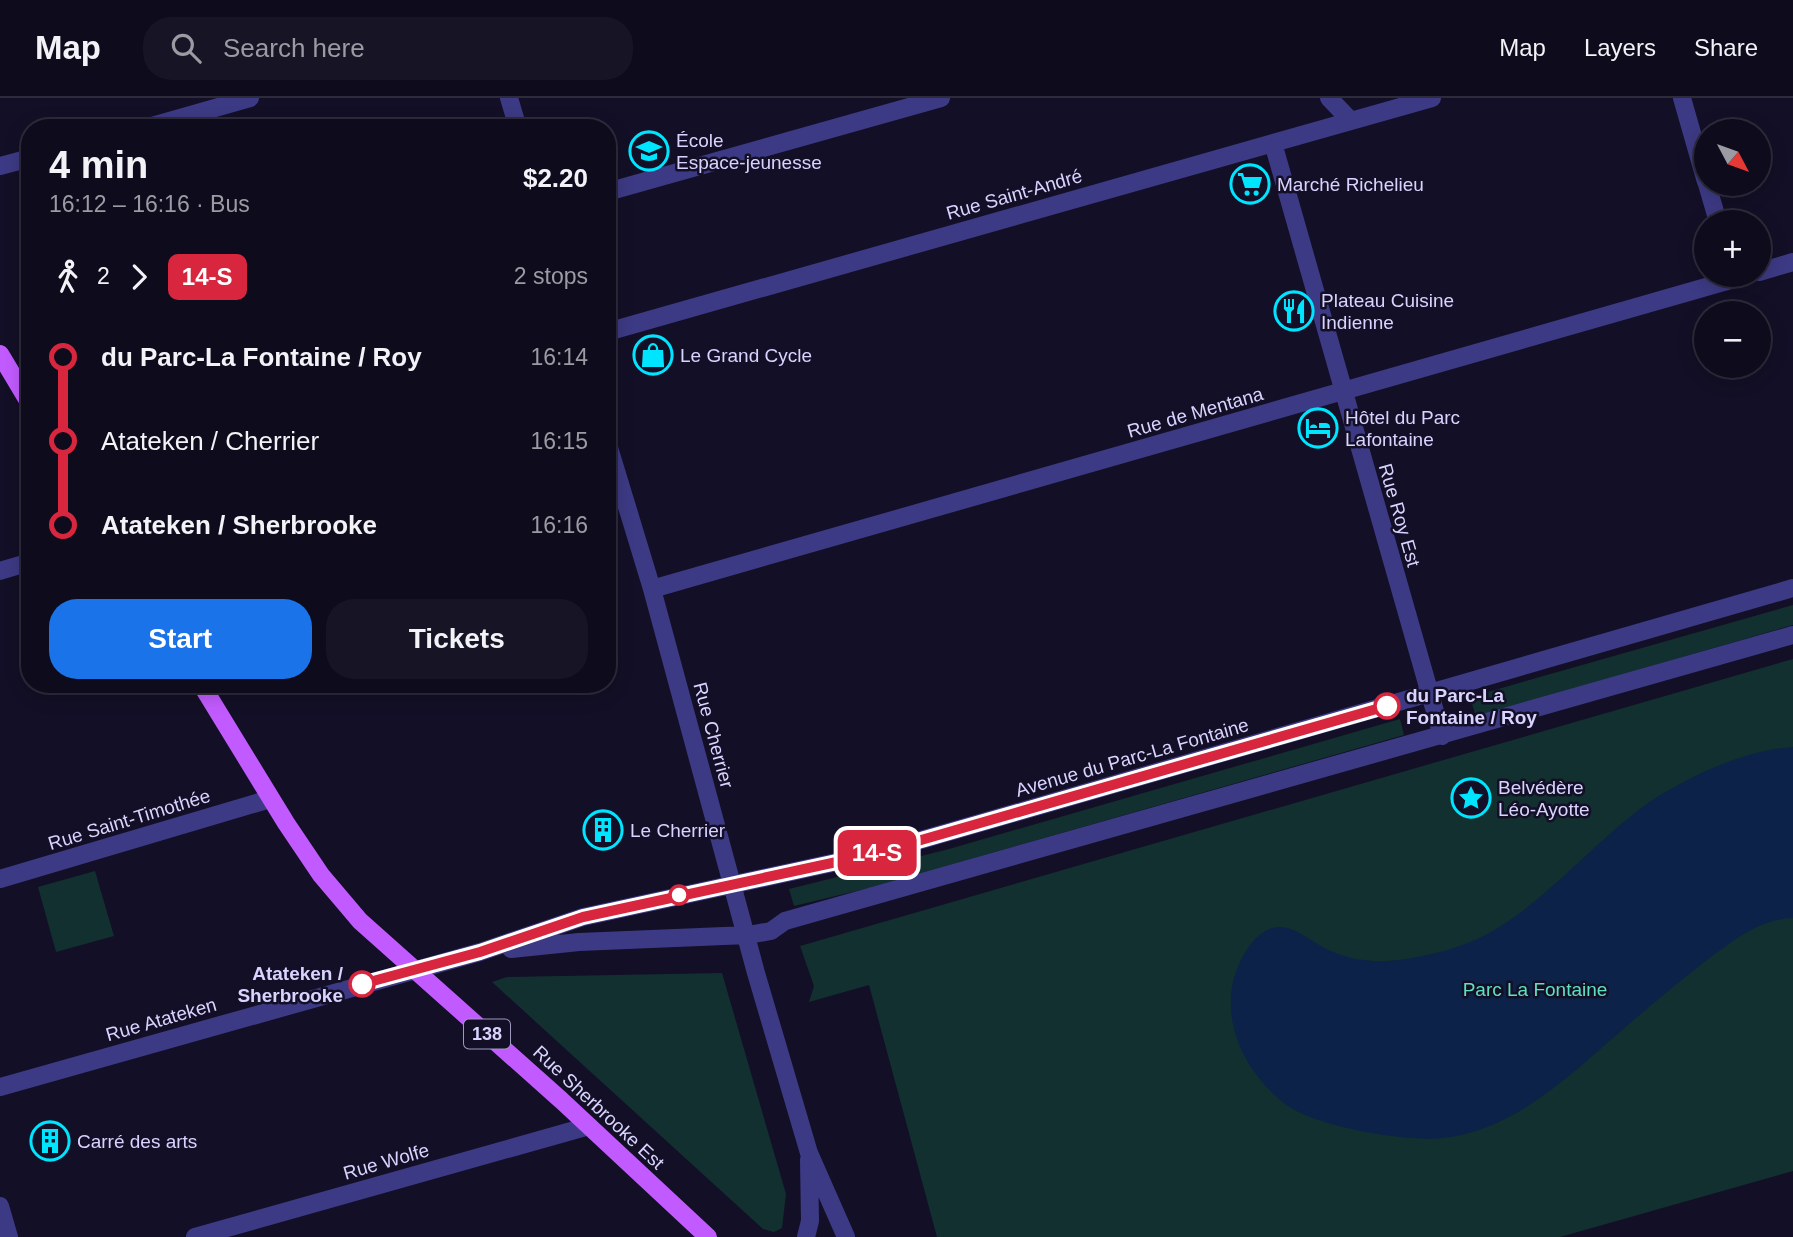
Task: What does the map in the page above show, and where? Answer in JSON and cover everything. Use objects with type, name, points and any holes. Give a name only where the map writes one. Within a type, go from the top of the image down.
[{"type":"main road","points":[[0,354],[21,389]]},
{"type":"main road","name":"Rue Sherbrooke Est","points":[[206,693],[271,799],[341,900],[382,943],[589,1126],[709,1237]]},
{"type":"street","points":[[176,119],[250,98]]},
{"type":"street","points":[[509,98],[515,119]]},
{"type":"street","points":[[616,189],[941,98]]},
{"type":"street","points":[[1329,98],[1351,121]]},
{"type":"street","name":"Rue Saint-André","points":[[616,329],[1432,98]]},
{"type":"street","points":[[1682,98],[1694,140]]},
{"type":"street","name":"Rue Roy Est","points":[[1273,143],[1442,736]]},
{"type":"street","points":[[0,166],[21,160]]},
{"type":"street","points":[[1771,268],[1793,262]]},
{"type":"street","name":"Rue de Mentana","points":[[653,589],[1700,287]]},
{"type":"street","name":"Rue Cherrier","points":[[616,470],[653,589],[732,883],[809,1153],[846,1237]]},
{"type":"street","points":[[0,571],[21,565]]},
{"type":"street","name":"Avenue du Parc-La Fontaine","points":[[413,968],[480,952],[583,917],[869,855],[1793,588]]},
{"type":"street","name":"Avenue du Parc-La Fontaine","points":[[480,952],[579,942],[747,936],[771,931],[785,921],[839,905],[1793,635]]},
{"type":"street","name":"Rue Saint-Timothée","points":[[0,879],[271,799]]},
{"type":"street","name":"Rue Atateken","points":[[0,1087],[413,968]]},
{"type":"street","name":"Rue Wolfe","points":[[195,1237],[589,1126]]},
{"type":"street","points":[[806,1237],[810,1222],[809,1153]]},
{"type":"street","points":[[0,1206],[9,1237]]},
{"type":"green space","points":[[1793,605],[1793,625],[1476,717],[1470,697]]},
{"type":"green space","name":"Parc La Fontaine","points":[[1793,659],[1793,1171],[1560,1237],[937,1237],[869,985],[809,1002],[814,986],[800,946]]},
{"type":"green space","points":[[1400,719],[1404,735],[869,888],[794,906],[789,889],[949,849]]},
{"type":"green space","points":[[95,871],[114,936],[56,952],[38,887]]},
{"type":"green space","points":[[722,973],[786,1194],[782,1228],[774,1232],[763,1229],[492,982],[507,977]]},
{"type":"water","points":[[1793,747],[1793,918],[1758,926],[1727,945],[1575,1071],[1526,1107],[1472,1132],[1443,1138],[1412,1138],[1364,1132],[1311,1117],[1285,1104],[1269,1089],[1243,1054],[1231,1014],[1231,993],[1236,972],[1246,951],[1264,932],[1284,927],[1334,952],[1368,961],[1405,959],[1462,945],[1523,911],[1629,817],[1667,791],[1719,765],[1756,753]]},
{"type":"bus line","name":"14-S","points":[[362,984],[480,952],[583,917],[869,855],[1387,706]]},
{"type":"place","name":"École Espace-jeunesse","points":[[649,151]]},
{"type":"place","name":"Marché Richelieu","points":[[1250,184]]},
{"type":"place","name":"Plateau Cuisine Indienne","points":[[1294,311]]},
{"type":"place","name":"Le Grand Cycle","points":[[653,355]]},
{"type":"place","name":"Hôtel du Parc Lafontaine","points":[[1318,428]]},
{"type":"place","name":"du Parc-La Fontaine / Roy","points":[[1387,706]]},
{"type":"place","name":"Belvédère Léo-Ayotte","points":[[1471,798]]},
{"type":"place","name":"Le Cherrier","points":[[603,830]]},
{"type":"place","name":"Atateken / Sherbrooke","points":[[362,984]]},
{"type":"place","name":"Carré des arts","points":[[50,1141]]}]
